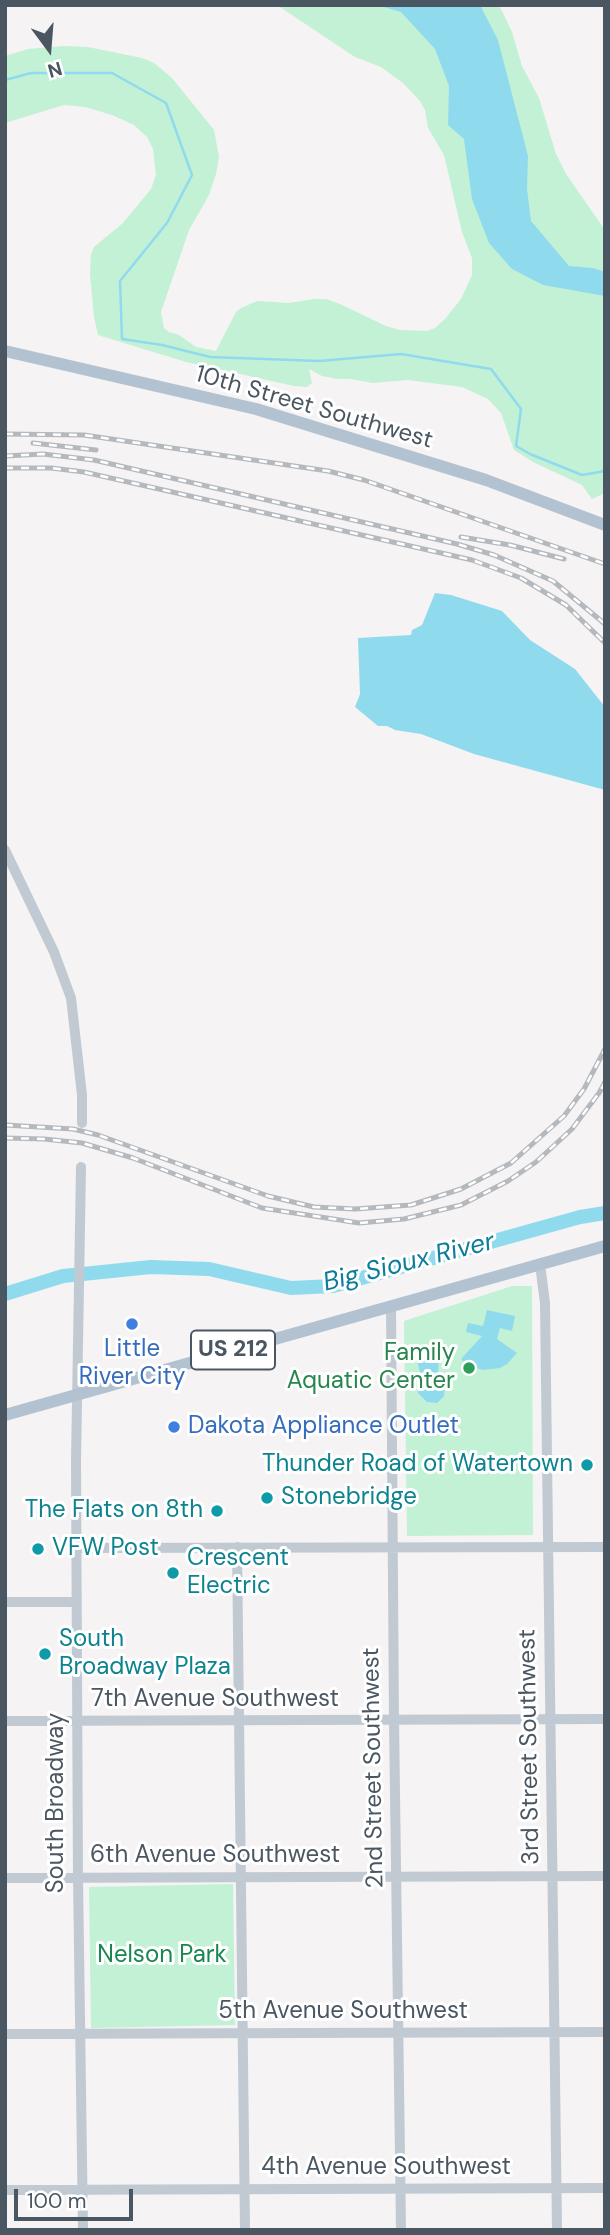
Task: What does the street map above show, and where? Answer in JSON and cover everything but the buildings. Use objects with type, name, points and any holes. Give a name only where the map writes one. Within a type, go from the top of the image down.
[{"type":"main road","name":"10th Street Southwest","points":[[5,351],[256,409],[486,480],[605,524]]},
{"type":"main road","name":"US 212","points":[[5,1415],[605,1246]]},
{"type":"street","points":[[5,850],[54,952],[71,998],[82,1095],[82,1123]]},
{"type":"street","name":"South Broadway","points":[[81,1167],[76,1395],[76,1602],[83,2230]]},
{"type":"street","name":"3rd Street Southwest","points":[[540,1264],[545,1303],[557,2230]]},
{"type":"street","name":"2nd Street Southwest","points":[[391,1306],[401,2230]]},
{"type":"street","points":[[237,1547],[244,2230]]},
{"type":"street","points":[[76,1548],[605,1548]]},
{"type":"street","points":[[5,1602],[76,1602]]},
{"type":"street","name":"7th Avenue Southwest","points":[[5,1721],[605,1719]]},
{"type":"street","name":"6th Avenue Southwest","points":[[5,1878],[605,1876]]},
{"type":"street","name":"5th Avenue Southwest","points":[[5,2034],[605,2032]]},
{"type":"street","name":"4th Avenue Southwest","points":[[5,2190],[605,2188]]},
{"type":"green space","points":[[277,5],[499,5],[512,32],[522,66],[539,98],[556,154],[566,174],[605,230],[605,493],[592,499],[582,485],[514,450],[501,413],[488,399],[462,387],[408,380],[373,383],[337,379],[322,376],[309,369],[312,383],[307,387],[294,386],[186,362],[98,335],[90,274],[91,254],[94,247],[123,223],[151,189],[156,175],[153,149],[147,137],[134,125],[85,107],[64,105],[5,123],[5,56],[28,49],[88,47],[154,63],[172,78],[214,130],[219,157],[216,174],[209,195],[189,230],[161,312],[164,328],[169,332],[179,335],[196,347],[216,351],[236,312],[241,308],[257,301],[289,303],[314,299],[326,299],[340,304],[400,330],[427,331],[445,319],[461,299],[472,275],[472,258],[462,232],[444,155],[428,128],[425,110],[420,101],[403,83],[381,67],[355,57]]},
{"type":"green space","name":"Family Aquatic Center","points":[[512,1286],[532,1286],[533,1535],[407,1536],[404,1321]]},
{"type":"green space","name":"Nelson Park","points":[[233,1884],[235,2025],[91,2028],[89,1887]]},
{"type":"water","points":[[377,5],[480,5],[498,40],[528,156],[527,189],[531,221],[569,266],[605,272],[605,296],[543,285],[512,269],[489,243],[472,199],[464,139],[448,125],[449,86],[435,49],[401,12]]},
{"type":"water","points":[[435,593],[451,595],[502,611],[530,640],[575,669],[605,707],[605,790],[474,754],[421,734],[378,726],[355,707],[360,694],[358,638],[411,635],[412,630],[422,625]]},
{"type":"water","points":[[487,1310],[515,1316],[512,1331],[500,1328],[497,1339],[517,1353],[500,1368],[483,1370],[469,1366],[461,1359],[482,1336],[466,1332],[468,1323],[483,1326]]},
{"type":"water","points":[[425,1351],[436,1353],[439,1360],[438,1372],[445,1384],[444,1396],[437,1403],[427,1402],[418,1393],[420,1373],[417,1359]]},
{"type":"waterway","points":[[5,80],[31,73],[112,73],[166,103],[192,175],[167,223],[120,281],[122,339],[162,345],[210,357],[319,361],[401,354],[491,369],[521,409],[516,446],[582,475],[605,471]]},
{"type":"waterway","name":"Big Sioux River","points":[[5,1294],[63,1276],[151,1267],[209,1269],[291,1288],[333,1286],[580,1217],[605,1213]]},
{"type":"railway","points":[[5,434],[84,435],[328,471],[364,480],[605,564]]},
{"type":"railway","points":[[33,443],[96,450]]},
{"type":"railway","points":[[5,456],[43,454],[94,460],[457,544],[494,555],[553,581],[605,624]]},
{"type":"railway","points":[[5,468],[51,468],[84,472],[472,560],[521,578],[566,605],[605,643]]},
{"type":"railway","points":[[461,537],[510,545],[564,559]]},
{"type":"railway","points":[[5,1125],[73,1129],[98,1135],[268,1196],[314,1207],[355,1209],[411,1205],[461,1189],[511,1163],[564,1116],[584,1089],[605,1049]]},
{"type":"railway","points":[[5,1138],[82,1143],[133,1158],[262,1208],[359,1223],[404,1219],[461,1205],[508,1181],[536,1162],[572,1129],[605,1082]]},
{"type":"place","name":"Little River City","points":[[132,1324]]},
{"type":"place","name":"Family Aquatic Center","points":[[469,1368]]},
{"type":"place","name":"Dakota Appliance Outlet","points":[[174,1427]]},
{"type":"place","name":"Thunder Road of Watertown","points":[[587,1465]]},
{"type":"place","name":"Stonebridge","points":[[267,1498]]},
{"type":"place","name":"The Flats on 8th","points":[[217,1511]]},
{"type":"place","name":"VFW Post","points":[[38,1549]]},
{"type":"place","name":"Crescent Electric","points":[[173,1573]]},
{"type":"place","name":"South Broadway Plaza","points":[[45,1654]]}]
